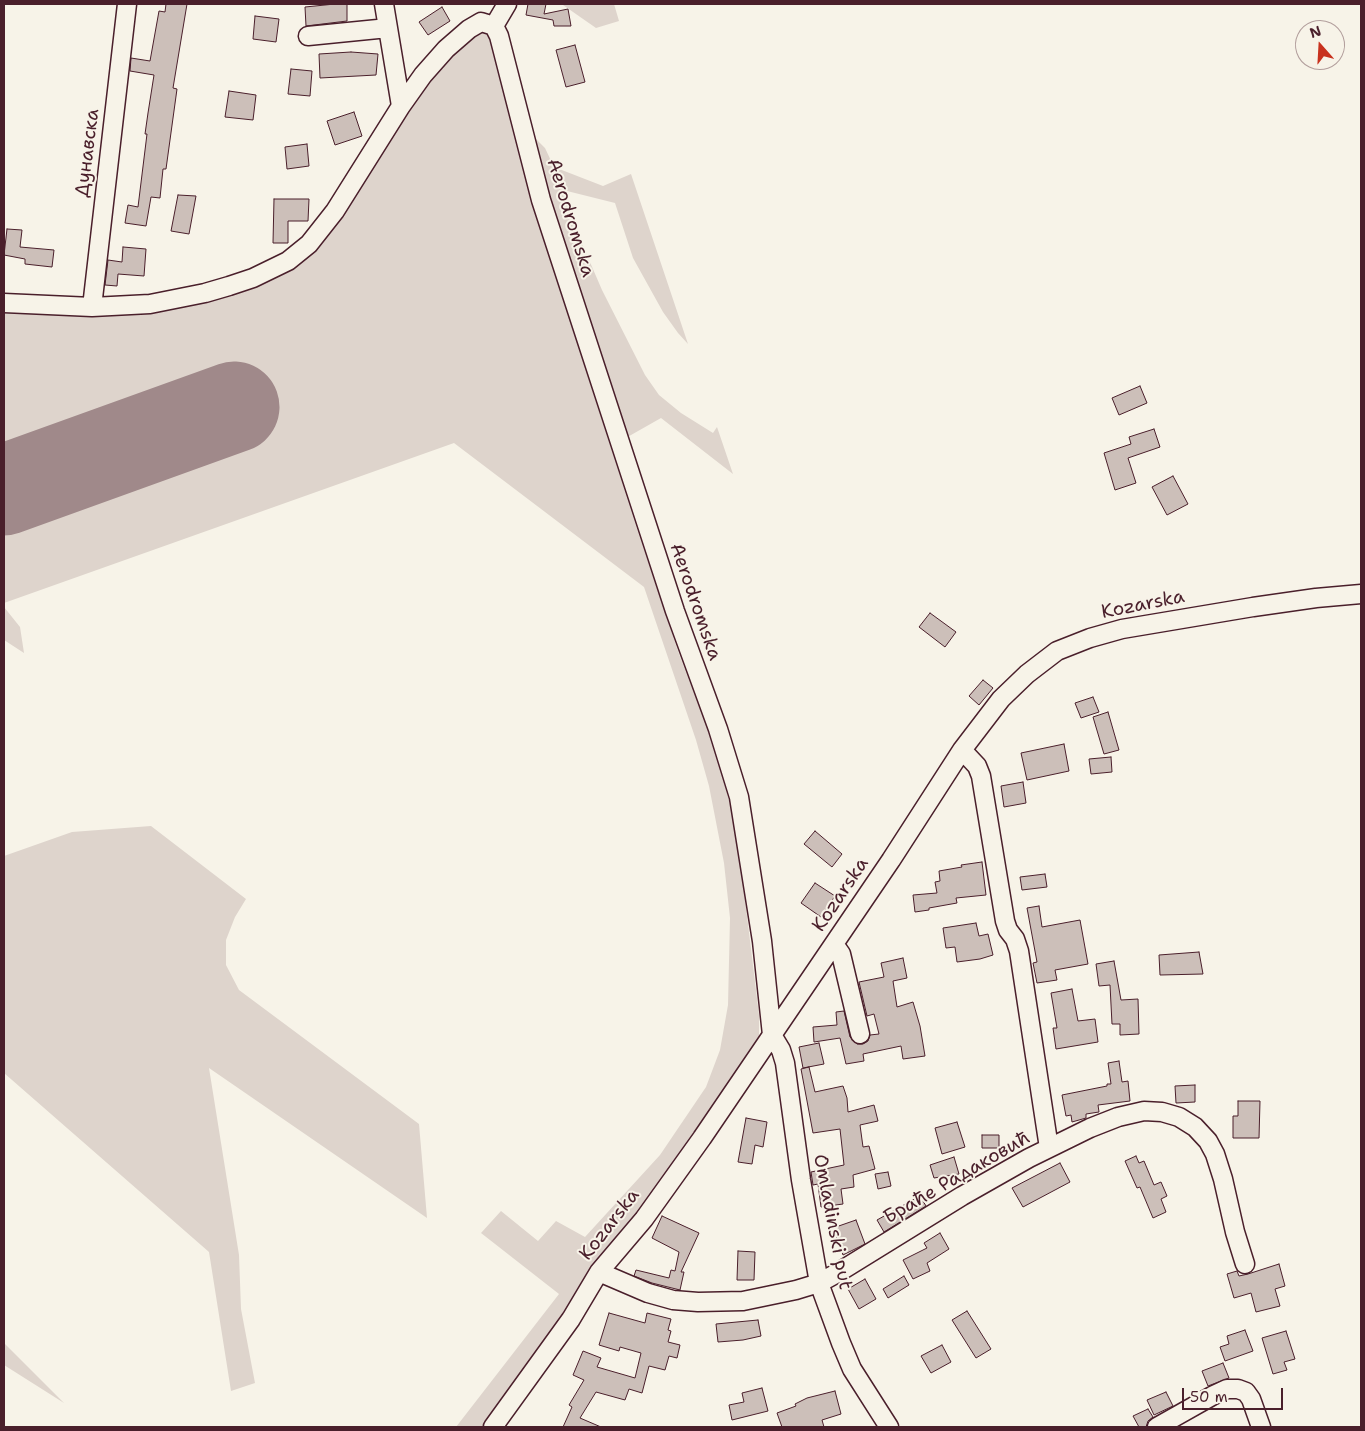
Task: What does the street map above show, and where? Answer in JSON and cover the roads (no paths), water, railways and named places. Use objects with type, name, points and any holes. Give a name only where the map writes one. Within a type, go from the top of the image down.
[{"type":"street","name":"Дунавска","points":[[92,307],[127,4]]},
{"type":"street","points":[[384,4],[401,106]]},
{"type":"street","points":[[4,303],[92,307],[150,304],[205,293],[253,278],[288,261],[309,244],[335,211],[401,106],[423,75],[469,29],[481,22],[494,26],[507,4]]},
{"type":"street","name":"Aerodromska","points":[[494,26],[499,36],[544,210],[672,602],[730,766],[739,797],[760,932],[768,1013]]},
{"type":"street","points":[[308,36],[388,28]]},
{"type":"street","name":"Kozarska","points":[[493,1427],[571,1319],[599,1272],[644,1219],[702,1138],[834,944],[962,750],[1001,699],[1027,674],[1057,651],[1090,638],[1122,629],[1253,607],[1361,594]]},
{"type":"street","points":[[962,750],[977,766],[981,776],[1005,921],[1019,951],[1049,1148]]},
{"type":"street","points":[[834,944],[841,954],[860,1034]]},
{"type":"street","name":"Omladinski put","points":[[768,1013],[772,1034],[781,1050],[785,1063],[819,1283],[852,1369],[889,1427]]},
{"type":"street","name":"Браће Радаковић","points":[[599,1272],[648,1293],[673,1300],[698,1302],[743,1301],[796,1290],[819,1283],[988,1181],[1049,1148],[1118,1117],[1144,1111],[1162,1112],[1178,1117],[1195,1127],[1208,1141],[1214,1154],[1245,1264]]},
{"type":"street","points":[[1157,1427],[1227,1389],[1238,1389],[1246,1392],[1251,1399],[1261,1427]]}]
